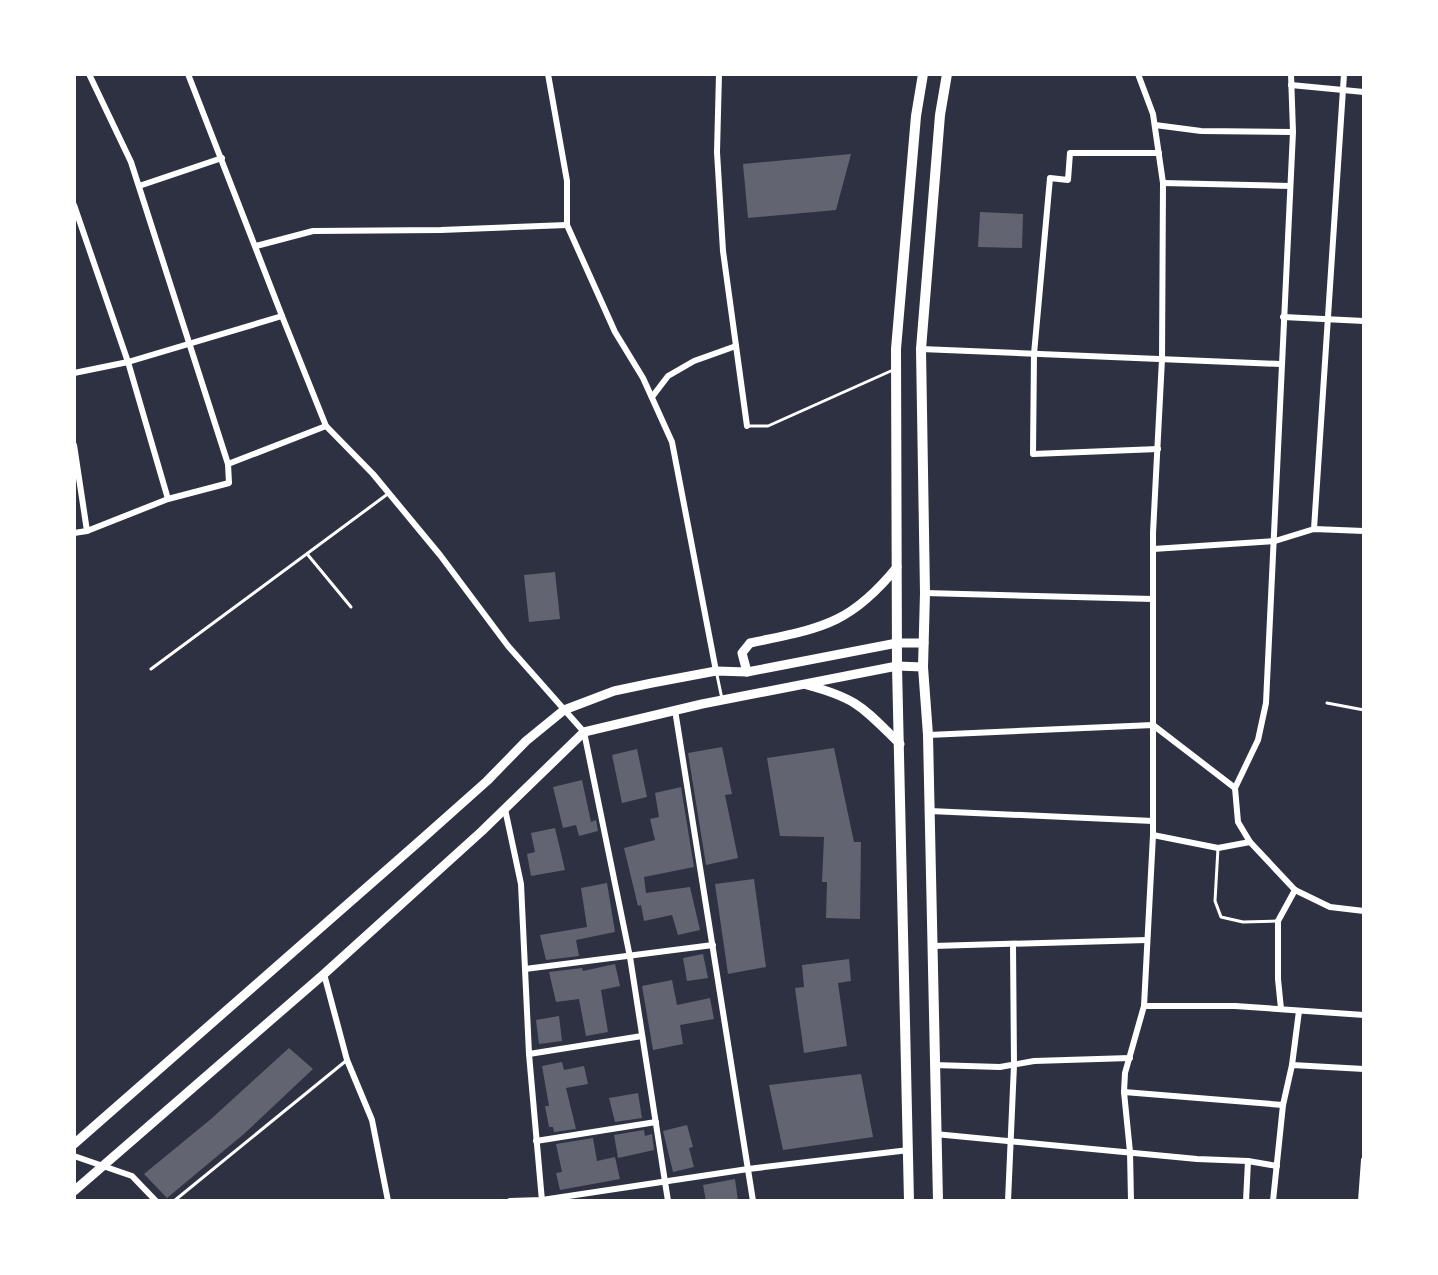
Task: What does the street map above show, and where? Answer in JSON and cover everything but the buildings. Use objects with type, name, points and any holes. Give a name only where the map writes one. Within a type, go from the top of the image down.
[{"type":"highway","points":[[909,1201],[897,666],[896,368],[916,116],[923,74]]},
{"type":"highway","points":[[938,1201],[928,735],[923,667],[925,593],[921,349],[940,115],[947,74]]},
{"type":"main road","points":[[747,672],[742,653],[750,643],[832,623],[858,608],[897,567]]},
{"type":"main road","points":[[74,1144],[564,710],[614,691],[716,671],[747,672],[897,643],[924,643]]},
{"type":"main road","points":[[74,1191],[324,974],[505,809],[584,732],[722,700],[897,666],[923,667]]},
{"type":"main road","points":[[804,684],[843,694],[867,710],[900,744]]},
{"type":"street","points":[[74,533],[87,531],[168,499],[229,483],[228,464],[131,162],[89,74]]},
{"type":"street","points":[[188,74],[326,426],[389,493],[508,646],[584,732],[630,957],[668,1201]]},
{"type":"street","points":[[548,74],[567,181],[567,225],[615,332],[652,397],[672,442],[716,671]]},
{"type":"street","points":[[719,74],[717,152],[723,251],[747,426]]},
{"type":"street","points":[[1131,1201],[1124,1092],[1144,1006],[1153,835],[1153,549],[1162,359],[1163,183],[1155,125],[1138,74]]},
{"type":"street","points":[[1291,74],[1293,132],[1266,703],[1258,740],[1235,788],[1238,822],[1250,842],[1295,890],[1330,907],[1364,911]]},
{"type":"street","points":[[1314,529],[1344,74]]},
{"type":"street","points":[[1291,85],[1364,92]]},
{"type":"street","points":[[1155,125],[1201,131],[1293,132]]},
{"type":"street","points":[[1158,449],[1033,454],[1034,354],[1050,178],[1068,180],[1070,153],[1159,153]]},
{"type":"street","points":[[139,186],[222,158]]},
{"type":"street","points":[[1163,183],[1290,186]]},
{"type":"street","points":[[74,205],[128,362],[168,499]]},
{"type":"street","points":[[256,246],[313,231],[567,225]]},
{"type":"street","points":[[74,373],[128,362],[282,316]]},
{"type":"street","points":[[1283,317],[1364,321]]},
{"type":"street","points":[[652,397],[668,376],[694,361],[736,346]]},
{"type":"street","points":[[921,349],[1280,364]]},
{"type":"street","points":[[228,464],[326,426]]},
{"type":"street","points":[[74,445],[87,531]]},
{"type":"street","points":[[1153,549],[1275,541],[1314,529],[1364,531]]},
{"type":"street","points":[[925,593],[1153,599]]},
{"type":"street","points":[[675,710],[753,1201]]},
{"type":"street","points":[[928,735],[1153,725],[1235,788]]},
{"type":"street","points":[[505,809],[521,884],[529,1054],[542,1201]]},
{"type":"street","points":[[930,811],[1153,821]]},
{"type":"street","points":[[1153,835],[1218,848],[1250,842]]},
{"type":"street","points":[[1281,1009],[1278,921],[1295,890]]},
{"type":"street","points":[[933,946],[1147,940]]},
{"type":"street","points":[[1008,1201],[1014,1065],[1013,944]]},
{"type":"street","points":[[525,969],[713,945]]},
{"type":"street","points":[[324,974],[347,1060],[372,1120],[388,1201]]},
{"type":"street","points":[[1144,1006],[1235,1006],[1364,1015]]},
{"type":"street","points":[[1273,1201],[1283,1105],[1299,1011]]},
{"type":"street","points":[[529,1054],[642,1036]]},
{"type":"street","points":[[934,1065],[1000,1067],[1034,1061],[1130,1058]]},
{"type":"street","points":[[1292,1065],[1364,1069]]},
{"type":"street","points":[[1124,1092],[1283,1105]]},
{"type":"street","points":[[536,1141],[656,1122]]},
{"type":"street","points":[[935,1134],[1277,1166]]},
{"type":"street","points":[[510,1201],[542,1201],[748,1169],[909,1150]]},
{"type":"street","points":[[74,1156],[132,1176],[156,1201]]},
{"type":"street","points":[[1361,1201],[1364,1160]]},
{"type":"street","points":[[1246,1201],[1248,1161]]},
{"type":"lane","points":[[747,426],[768,426],[896,368]]},
{"type":"lane","points":[[151,669],[389,493]]},
{"type":"lane","points":[[308,555],[351,607]]},
{"type":"lane","points":[[716,671],[722,700]]},
{"type":"lane","points":[[1327,703],[1364,710]]},
{"type":"lane","points":[[1218,848],[1215,901],[1221,917],[1243,922],[1278,921]]},
{"type":"lane","points":[[174,1201],[347,1060]]}]
